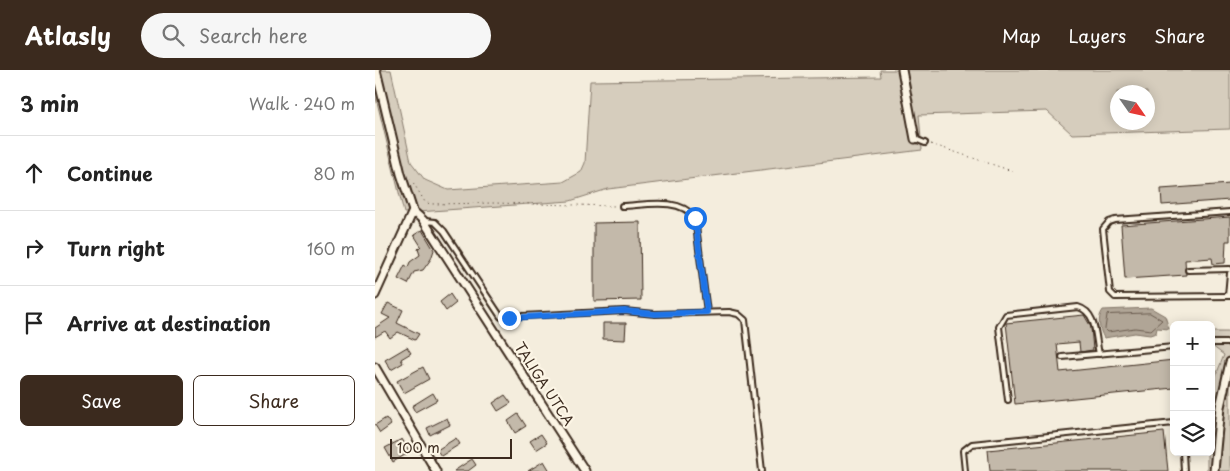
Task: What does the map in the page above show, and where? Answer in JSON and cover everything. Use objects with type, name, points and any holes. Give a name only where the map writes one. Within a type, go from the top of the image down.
[{"type":"street","points":[[375,295],[413,211],[401,174],[376,70]]},
{"type":"street","points":[[902,70],[915,139]]},
{"type":"street","name":"TALIGA UTCA","points":[[413,211],[423,220],[585,471]]},
{"type":"street","points":[[1214,471],[1220,407],[1230,362]]},
{"type":"street","points":[[375,367],[436,471]]},
{"type":"lane","points":[[915,139],[925,142]]},
{"type":"lane","points":[[622,206],[678,205],[689,210],[695,218],[707,312]]},
{"type":"lane","points":[[1188,270],[1230,271],[1229,296],[1115,297],[1110,292],[1103,229],[1109,222],[1115,220],[1230,212]]},
{"type":"lane","points":[[423,220],[435,222],[444,231],[501,318],[625,311],[655,314],[707,312],[738,314],[745,320],[762,471]]},
{"type":"lane","points":[[1008,400],[999,327],[1005,315],[1083,308],[1091,315],[1099,354]]},
{"type":"lane","points":[[1215,343],[1230,343]]},
{"type":"lane","points":[[1062,357],[1170,347]]},
{"type":"lane","points":[[965,471],[963,451],[972,444],[1170,423]]},
{"type":"lane","points":[[1183,456],[1184,471]]},
{"type":"path","points":[[925,142],[1012,171]]},
{"type":"path","points":[[401,174],[415,183],[425,202],[430,204],[494,203],[592,207],[622,206]]},
{"type":"shaded area","points":[[375,70],[391,70],[411,162],[425,180],[448,190],[563,182],[581,172],[585,163],[590,81],[881,77],[880,70],[1230,70],[1230,129],[1072,134],[1047,111],[919,115],[922,150],[608,189],[570,201],[404,213],[375,94]]},
{"type":"shaded area","points":[[1215,332],[1230,332],[1230,471],[1207,471],[1207,456],[1215,456],[1215,378],[1224,355],[1215,348]]},
{"type":"water","points":[[1151,308],[1165,316],[1169,329],[1157,328],[1156,333],[1150,335],[1135,333],[1104,338],[1099,324],[1103,310]]},
{"type":"building","points":[[1230,184],[1230,200],[1162,205],[1161,189]]},
{"type":"building","points":[[1230,217],[1230,241],[1226,241],[1225,263],[1213,264],[1212,258],[1185,260],[1186,275],[1125,279],[1121,225]]},
{"type":"building","points":[[640,222],[641,300],[594,301],[594,223]]},
{"type":"building","points":[[422,230],[434,250],[431,259],[423,270],[414,272],[408,284],[398,279],[405,265],[408,267],[410,262],[420,255],[418,249],[421,246],[414,235]]},
{"type":"building","points":[[450,294],[456,303],[446,311],[440,302]]},
{"type":"building","points":[[388,303],[403,310],[397,323],[419,334],[415,340],[398,332],[390,338],[385,331],[375,337],[375,328],[390,318],[382,314]]},
{"type":"building","points":[[1084,315],[1091,327],[1093,350],[1080,352],[1079,342],[1057,344],[1060,372],[1170,360],[1170,388],[1015,404],[1006,323]]},
{"type":"building","points":[[603,323],[626,323],[625,340],[603,339]]},
{"type":"building","points":[[407,347],[411,353],[401,359],[403,363],[391,370],[385,360]]},
{"type":"building","points":[[423,367],[429,379],[404,393],[397,381]]},
{"type":"building","points":[[433,393],[437,400],[415,412],[412,406]]},
{"type":"building","points":[[505,395],[511,403],[498,411],[493,403]]},
{"type":"building","points":[[518,414],[526,426],[515,433],[508,421]]},
{"type":"building","points":[[386,418],[391,425],[380,433],[375,425]]},
{"type":"building","points":[[447,418],[450,425],[430,435],[427,428]]},
{"type":"building","points":[[1164,432],[1168,471],[990,471],[988,450]]},
{"type":"building","points":[[541,434],[547,443],[536,450],[530,441]]},
{"type":"building","points":[[456,438],[460,444],[441,456],[437,450]]},
{"type":"building","points":[[402,439],[410,452],[393,462],[385,448]]},
{"type":"building","points":[[472,459],[476,465],[468,471],[454,471]]},
{"type":"building","points":[[544,461],[550,471],[528,471]]},
{"type":"route","points":[[509,318],[625,311],[655,314],[707,312],[695,218]]}]
